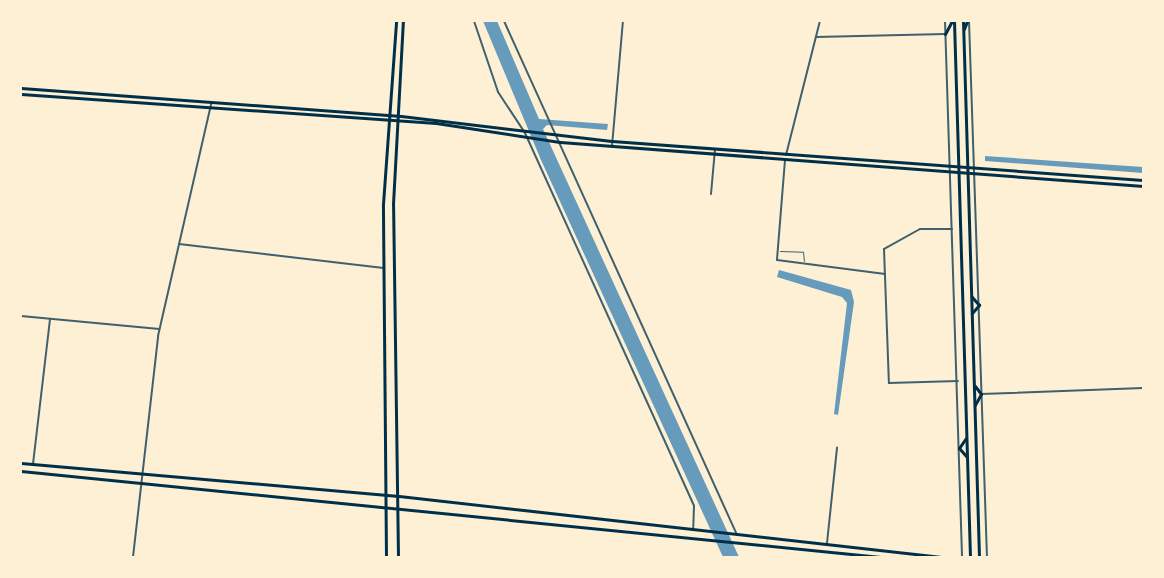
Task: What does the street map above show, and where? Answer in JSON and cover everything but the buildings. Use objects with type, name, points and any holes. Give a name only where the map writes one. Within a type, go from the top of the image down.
[{"type":"main road","points":[[386,557],[384,268],[388,120],[396,21]]},
{"type":"main road","points":[[398,557],[399,496],[393,204],[402,21]]},
{"type":"main road","points":[[945,34],[953,21]]},
{"type":"main road","points":[[953,21],[970,557]]},
{"type":"main road","points":[[963,21],[979,557]]},
{"type":"main road","points":[[963,31],[968,22]]},
{"type":"main road","points":[[21,88],[211,104],[396,115],[526,134],[715,154],[1143,186]]},
{"type":"main road","points":[[21,94],[388,120],[533,140],[715,149],[1143,180]]},
{"type":"main road","points":[[971,296],[979,305],[972,313]]},
{"type":"main road","points":[[974,384],[981,394],[974,407]]},
{"type":"main road","points":[[966,436],[959,448],[967,458]]},
{"type":"main road","points":[[21,463],[399,496],[942,557]]},
{"type":"main road","points":[[21,471],[140,480],[881,557]]},
{"type":"street","points":[[474,21],[498,92],[526,134],[694,506],[693,530]]},
{"type":"street","points":[[504,21],[536,99],[559,136],[561,152],[737,535]]},
{"type":"street","points":[[612,144],[623,21]]},
{"type":"street","points":[[820,21],[786,154],[777,260],[885,274]]},
{"type":"street","points":[[945,21],[962,557]]},
{"type":"street","points":[[968,22],[975,168],[987,557]]},
{"type":"street","points":[[816,37],[945,34]]},
{"type":"street","points":[[133,557],[159,329],[211,104]]},
{"type":"street","points":[[711,194],[715,149]]},
{"type":"street","points":[[952,229],[920,229],[884,249],[889,383],[958,381]]},
{"type":"street","points":[[179,244],[384,268]]},
{"type":"street","points":[[21,316],[159,329]]},
{"type":"street","points":[[33,464],[50,319]]},
{"type":"street","points":[[981,394],[1143,388]]},
{"type":"street","points":[[827,544],[837,448]]},
{"type":"lane","points":[[778,250],[803,252],[804,263]]},
{"type":"water","points":[[483,21],[497,21],[539,119],[608,124],[607,130],[547,125],[543,129],[739,557],[723,557],[541,160]]},
{"type":"water","points":[[985,156],[1143,167],[1143,173],[985,161]]},
{"type":"water","points":[[779,270],[851,290],[854,302],[838,415],[834,414],[847,303],[842,297],[777,277]]}]
